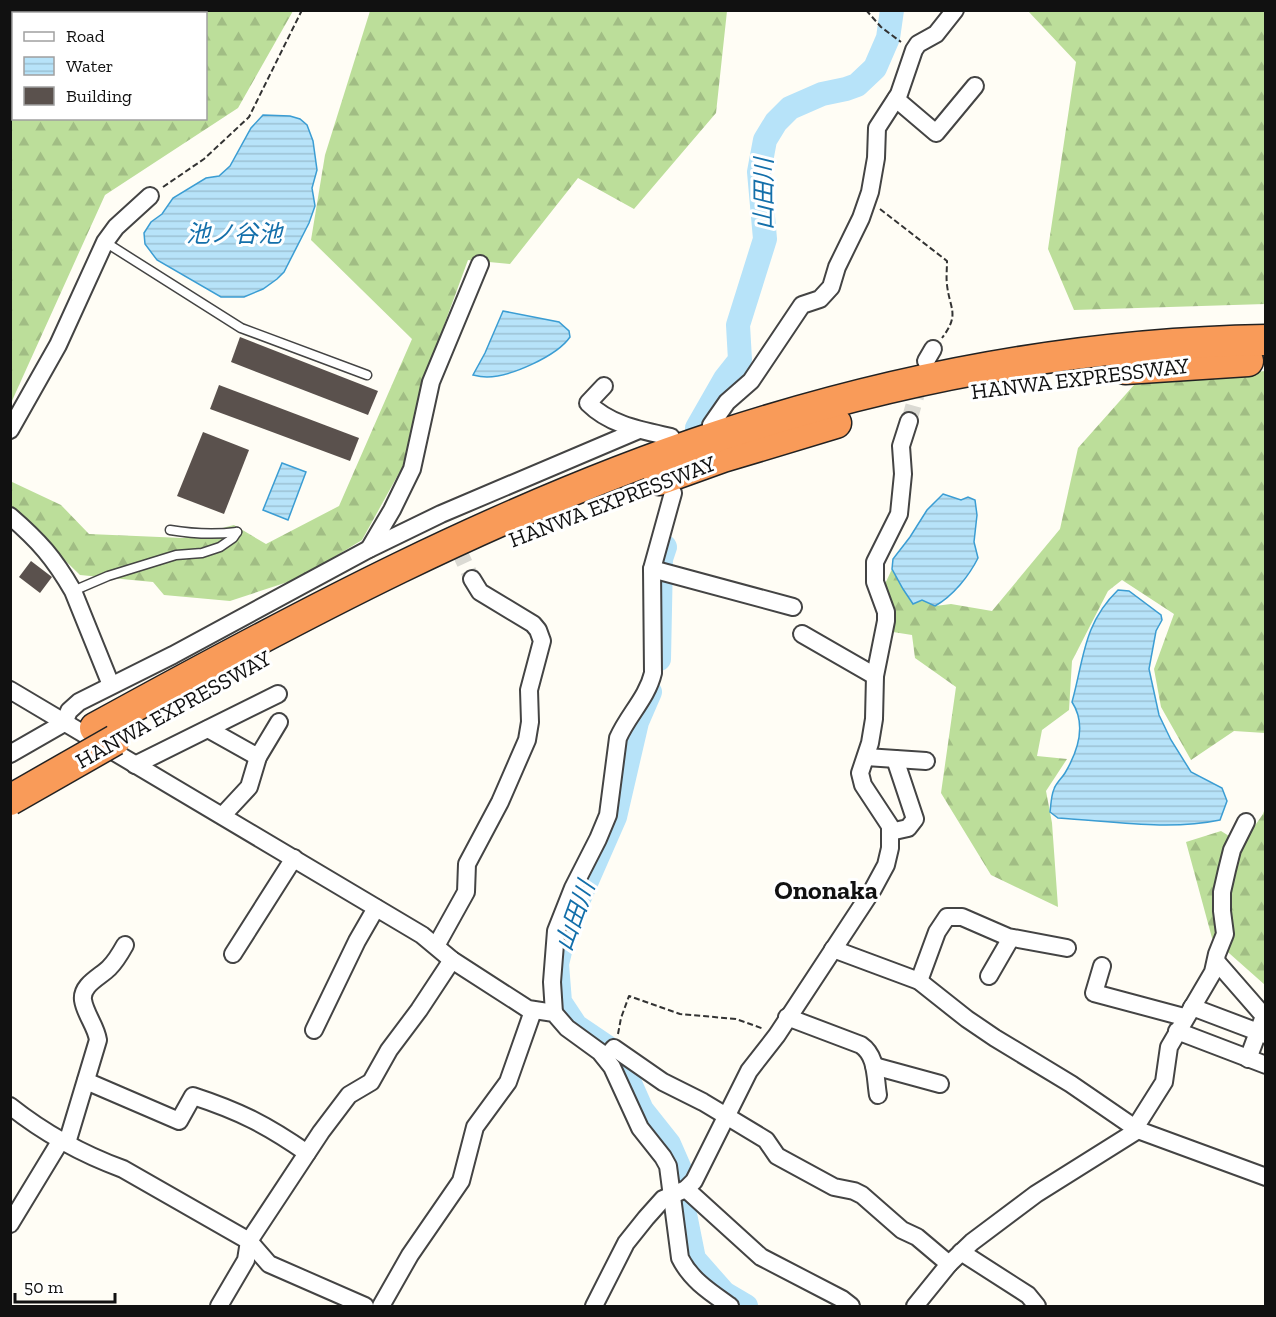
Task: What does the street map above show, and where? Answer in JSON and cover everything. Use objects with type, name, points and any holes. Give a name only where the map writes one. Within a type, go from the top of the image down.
[{"type":"highway","name":"HANWA EXPRESSWAY","points":[[10,800],[105,734],[265,636],[475,534],[631,468],[717,437],[852,397],[979,369],[1118,349],[1191,342],[1266,340]]},
{"type":"highway","name":"HANWA EXPRESSWAY","points":[[10,777],[105,734],[484,552],[589,507],[723,457],[855,417],[982,389],[1119,370],[1266,360]]},
{"type":"street","points":[[711,424],[727,402],[751,381],[802,305],[820,299],[826,294],[861,218],[876,158],[877,128],[896,99],[914,50],[918,44],[936,34],[955,10]]},
{"type":"street","points":[[896,99],[936,133],[975,86]]},
{"type":"street","points":[[10,430],[58,345],[105,242],[116,227],[150,196]]},
{"type":"street","points":[[369,549],[412,469],[431,382],[480,264]]},
{"type":"street","points":[[604,386],[588,403],[606,418],[639,430],[671,437]]},
{"type":"street","points":[[594,1306],[626,1244],[663,1199],[679,1192],[694,1181],[749,1071],[777,1035],[873,889],[885,866],[890,848],[891,826],[863,785],[861,773],[870,743],[874,718],[875,676],[886,621],[886,612],[875,582],[875,562],[898,514],[903,474],[901,446],[909,421]]},
{"type":"street","points":[[10,754],[64,723],[74,706],[369,549],[445,520],[639,430]]},
{"type":"street","points":[[673,493],[653,558],[653,673],[645,695],[618,738],[608,814],[573,888],[556,931],[552,982],[554,1013],[567,1028],[727,1115],[766,1140],[777,1156],[834,1187],[854,1191],[902,1230],[1028,1295],[1038,1306]]},
{"type":"street","points":[[10,516],[51,555],[73,591],[111,685]]},
{"type":"street","points":[[652,569],[793,607]]},
{"type":"street","points":[[436,946],[466,892],[467,864],[522,754],[531,722],[529,690],[542,641],[533,624],[480,592],[472,579]]},
{"type":"street","points":[[802,634],[875,676]]},
{"type":"street","points":[[10,690],[376,908],[533,1011],[554,1013]]},
{"type":"street","points":[[135,765],[278,694]]},
{"type":"street","points":[[223,815],[249,787],[258,757],[279,722]]},
{"type":"street","points":[[208,729],[258,757]]},
{"type":"street","points":[[866,757],[926,761]]},
{"type":"street","points":[[890,832],[908,828],[915,819],[895,759]]},
{"type":"street","points":[[915,1306],[955,1258],[1036,1194],[1136,1129],[1164,1082],[1169,1047],[1213,972],[1225,934],[1222,892],[1232,850],[1246,822]]},
{"type":"street","points":[[233,954],[294,858]]},
{"type":"street","points":[[314,1030],[357,941],[376,908]]},
{"type":"street","points":[[919,981],[937,932],[947,917],[962,917],[1011,938],[1067,948]]},
{"type":"street","points":[[989,976],[1011,938]]},
{"type":"street","points":[[10,1224],[64,1142],[86,1081],[98,1040],[97,1030],[83,1003],[83,995],[89,984],[118,958],[125,945]]},
{"type":"street","points":[[833,949],[919,981],[967,1019],[1071,1084],[1136,1129],[1266,1177]]},
{"type":"street","points":[[219,1306],[246,1260],[249,1241],[307,1153],[349,1095],[371,1082],[389,1050],[452,960]]},
{"type":"street","points":[[1216,961],[1264,1017],[1262,1034],[1248,1059]]},
{"type":"street","points":[[1102,966],[1094,993],[1180,1016],[1248,1059],[1266,1065]]},
{"type":"street","points":[[381,1306],[410,1256],[461,1181],[475,1127],[508,1082],[533,1011]]},
{"type":"street","points":[[788,1017],[861,1045],[872,1056],[878,1095]]},
{"type":"street","points":[[1185,1020],[1262,1034]]},
{"type":"street","points":[[610,1053],[612,1067],[640,1128],[663,1157],[679,1192],[680,1258],[687,1272],[698,1283],[730,1306]]},
{"type":"street","points":[[874,1066],[940,1084]]},
{"type":"street","points":[[86,1081],[179,1121],[193,1096],[239,1112],[281,1134],[307,1153]]},
{"type":"street","points":[[10,1106],[30,1122],[64,1142],[101,1161],[123,1169],[249,1241],[269,1264],[365,1306]]},
{"type":"street","points":[[679,1192],[761,1257],[842,1299],[851,1306]]},
{"type":"lane","points":[[105,242],[241,328],[367,375]]},
{"type":"lane","points":[[73,591],[108,576],[176,555],[202,554],[220,548],[237,532],[210,535],[170,530]]},
{"type":"path","points":[[150,196],[204,159],[239,129],[249,117],[302,10]]},
{"type":"path","points":[[866,10],[881,27],[914,50]]},
{"type":"path","points":[[866,199],[947,261],[947,285],[954,311],[953,318],[930,355]]},
{"type":"path","points":[[610,1053],[618,1041],[621,1018],[629,996],[680,1014],[736,1019],[777,1035]]},
{"type":"green space","points":[[293,11],[238,108],[105,195],[11,403],[11,31],[12,120],[207,120],[207,12],[47,12]]},
{"type":"green space","points":[[370,11],[727,11],[716,113],[634,209],[578,178],[510,264],[468,260],[435,350],[404,464],[362,540],[300,578],[230,601],[164,595],[153,582],[80,575],[11,508],[10,481],[61,505],[89,534],[183,538],[234,525],[266,544],[339,506],[412,339],[311,240],[325,155]]},
{"type":"green space","points":[[1028,11],[1265,11],[1265,304],[1074,310],[1048,249],[1076,62]]},
{"type":"green space","points":[[1265,371],[1265,733],[1234,731],[1191,760],[1161,707],[1154,669],[1174,614],[1122,580],[1108,591],[1072,661],[1069,710],[1042,730],[1037,756],[1067,759],[1046,791],[1052,823],[1058,907],[991,875],[941,793],[956,687],[915,658],[912,635],[893,632],[884,586],[892,569],[913,604],[922,600],[935,606],[951,604],[992,611],[1060,529],[1078,448],[1134,385]]},
{"type":"green space","points":[[1265,808],[1265,985],[1212,938],[1186,842],[1221,831],[1242,844]]},
{"type":"water","name":"池ノ谷池","points":[[263,115],[290,116],[300,119],[307,125],[313,141],[317,170],[312,188],[315,206],[284,272],[277,279],[263,289],[244,297],[221,297],[157,260],[145,244],[144,233],[173,198],[206,178],[219,176],[230,166],[251,128]]},
{"type":"water","points":[[503,311],[559,322],[569,331],[570,337],[555,351],[520,369],[497,376],[473,375]]},
{"type":"water","points":[[282,463],[306,472],[288,520],[263,510]]},
{"type":"water","points":[[943,494],[961,500],[968,497],[975,500],[977,515],[974,542],[978,558],[960,585],[942,602],[935,606],[922,600],[913,604],[892,569],[893,559],[927,510]]},
{"type":"water","points":[[1118,590],[1129,591],[1161,615],[1162,620],[1156,631],[1149,669],[1159,715],[1191,772],[1222,788],[1227,801],[1220,820],[1160,825],[1058,818],[1050,812],[1054,789],[1070,765],[1079,738],[1079,720],[1072,702],[1086,643],[1098,616]]},
{"type":"building","points":[[240,337],[378,391],[368,415],[231,362]]},
{"type":"building","points":[[219,385],[359,438],[350,461],[210,409]]},
{"type":"building","points":[[203,432],[249,450],[224,514],[177,496]]},
{"type":"building","points":[[31,561],[52,577],[40,593],[19,577]]},
{"type":"waterway","name":"山田川","points":[[697,428],[725,379],[740,360],[738,325],[765,239],[759,172],[765,140],[776,122],[790,108],[822,94],[857,85],[875,68],[888,38],[892,10]]},
{"type":"waterway","name":"山田川","points":[[659,659],[661,559],[665,547]]},
{"type":"waterway","name":"山田川","points":[[650,692],[637,722],[615,817],[565,931],[557,964],[560,1002],[576,1026],[607,1047],[622,1065],[642,1110],[669,1144],[683,1176],[683,1204],[694,1259],[724,1293],[746,1306]]},
{"type":"tunnel","points":[[909,421],[922,376]]},
{"type":"tunnel","points":[[448,527],[472,579]]},
{"type":"district","name":"Ononaka","points":[[826,890]]}]
